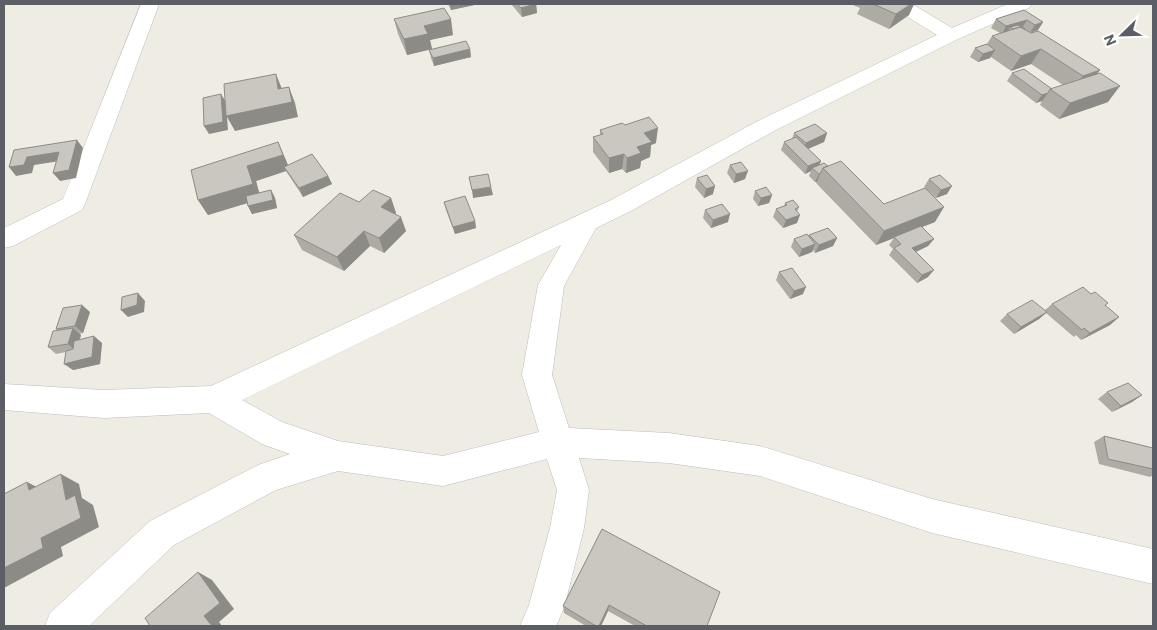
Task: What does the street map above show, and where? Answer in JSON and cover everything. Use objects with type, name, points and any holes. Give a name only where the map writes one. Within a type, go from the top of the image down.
[{"type":"street","points":[[4,239],[73,204],[150,4]]},
{"type":"street","points":[[899,4],[951,35]]},
{"type":"street","points":[[4,397],[104,404],[212,399],[620,206],[766,126],[951,35],[1023,4]]},
{"type":"street","points":[[538,626],[546,608],[567,528],[573,490],[537,375],[551,285],[587,222]]},
{"type":"street","points":[[212,399],[273,434],[338,456],[443,471],[558,442],[668,448],[760,461],[932,516],[1153,566]]},
{"type":"street","points":[[63,626],[162,532],[268,476],[338,456]]},
{"type":"building","points":[[517,4],[536,4],[521,8]]},
{"type":"building","points":[[873,4],[911,4],[896,14]]},
{"type":"building","points":[[444,8],[451,19],[424,26],[428,34],[404,39],[394,19]]},
{"type":"building","points":[[1024,10],[1043,22],[1035,25],[1027,20],[1006,26],[996,19]]},
{"type":"building","points":[[1018,25],[1025,29],[1020,27],[1013,29],[1010,27]]},
{"type":"building","points":[[1020,27],[1031,33],[1038,31],[1100,70],[1083,76],[1041,49],[1021,56],[992,36]]},
{"type":"building","points":[[466,41],[470,49],[433,58],[429,50]]},
{"type":"building","points":[[987,44],[995,50],[983,54],[975,48]]},
{"type":"building","points":[[1024,69],[1052,89],[1042,95],[1012,73]]},
{"type":"building","points":[[1100,73],[1120,86],[1070,103],[1050,89]]},
{"type":"building","points":[[276,74],[278,89],[289,87],[292,102],[226,116],[224,84]]},
{"type":"building","points":[[221,94],[223,122],[204,126],[203,98]]},
{"type":"building","points":[[649,117],[658,128],[644,133],[652,142],[637,147],[641,153],[627,158],[624,154],[609,158],[593,137],[603,134],[600,130],[622,123],[625,125]]},
{"type":"building","points":[[815,124],[827,133],[806,143],[794,133]]},
{"type":"building","points":[[796,137],[821,161],[808,166],[784,142]]},
{"type":"building","points":[[77,140],[69,170],[53,173],[59,152],[27,157],[24,165],[9,167],[14,150]]},
{"type":"building","points":[[278,142],[283,155],[247,166],[253,184],[198,200],[191,170]]},
{"type":"building","points":[[312,154],[328,176],[299,188],[284,167]]},
{"type":"building","points":[[841,161],[884,204],[925,188],[944,207],[884,231],[823,168]]},
{"type":"building","points":[[741,162],[748,171],[736,174],[730,165]]},
{"type":"building","points":[[824,163],[828,166],[823,168],[820,174],[812,168]]},
{"type":"building","points":[[488,174],[491,187],[472,190],[469,177]]},
{"type":"building","points":[[707,175],[715,186],[706,189],[697,178]]},
{"type":"building","points":[[940,175],[952,186],[941,190],[929,179]]},
{"type":"building","points":[[766,187],[772,195],[761,198],[755,191]]},
{"type":"building","points":[[271,190],[273,200],[248,206],[246,196]]},
{"type":"building","points":[[373,190],[391,198],[381,207],[401,217],[379,238],[364,231],[337,257],[294,235],[340,193],[359,202]]},
{"type":"building","points":[[465,196],[475,221],[453,227],[444,202]]},
{"type":"building","points":[[793,200],[799,207],[795,209],[800,215],[786,220],[776,209],[787,205],[785,203]]},
{"type":"building","points":[[722,204],[730,214],[713,220],[705,210]]},
{"type":"building","points":[[921,226],[934,239],[912,248],[934,270],[922,275],[894,248],[901,244],[894,237]]},
{"type":"building","points":[[828,228],[837,238],[819,245],[809,235]]},
{"type":"building","points":[[807,234],[815,244],[802,249],[794,239]]},
{"type":"building","points":[[792,268],[806,287],[794,291],[779,272]]},
{"type":"building","points":[[1083,287],[1091,294],[1095,292],[1108,303],[1105,305],[1119,317],[1090,333],[1084,328],[1082,330],[1052,304]]},
{"type":"building","points":[[138,293],[137,305],[121,310],[122,297]]},
{"type":"building","points":[[1032,300],[1047,312],[1021,327],[1007,314]]},
{"type":"building","points":[[82,305],[75,326],[56,329],[63,308]]},
{"type":"building","points":[[73,328],[68,344],[48,347],[53,331]]},
{"type":"building","points":[[94,336],[92,357],[64,364],[66,351],[73,349],[74,341]]},
{"type":"building","points":[[1128,383],[1142,395],[1121,406],[1107,392]]},
{"type":"building","points":[[1104,436],[1153,448],[1153,469],[1108,459]]},
{"type":"building","points":[[61,474],[66,500],[75,495],[81,518],[41,538],[43,548],[4,568],[4,494],[27,482],[29,490]]},
{"type":"building","points":[[602,529],[720,592],[707,626],[647,626],[609,605],[599,626],[596,626],[563,606]]},
{"type":"building","points":[[198,572],[220,603],[204,616],[212,626],[150,626],[145,618]]}]
